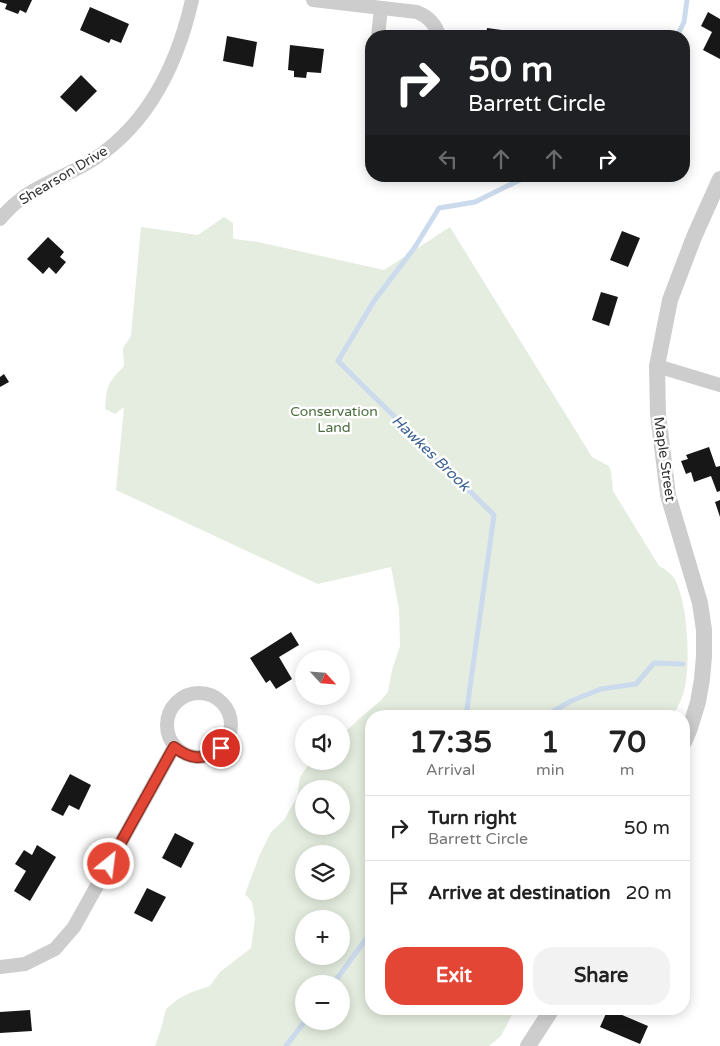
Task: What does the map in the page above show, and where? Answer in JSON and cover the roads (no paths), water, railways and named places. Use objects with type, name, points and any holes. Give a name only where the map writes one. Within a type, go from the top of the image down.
[{"type":"street","name":"Shearson Drive","points":[[0,219],[21,198],[88,163],[109,148],[126,132],[146,109],[161,87],[182,36],[192,0]]},
{"type":"street","points":[[312,0],[424,14],[437,30]]},
{"type":"street","points":[[379,30],[381,8]]},
{"type":"street","name":"Maple Street","points":[[690,728],[698,702],[702,679],[704,630],[700,602],[668,495],[658,414],[657,366],[670,300],[694,237],[720,179]]},
{"type":"street","points":[[657,366],[720,385]]},
{"type":"street","points":[[201,692],[212,695],[221,701],[228,710],[231,730],[228,740],[221,748],[212,754],[192,757],[174,747],[168,737],[167,716],[172,706],[180,698],[190,693],[201,692]]},
{"type":"street","points":[[0,967],[25,964],[55,949],[74,927],[174,747]]},
{"type":"street","points":[[528,1046],[548,1015]]},
{"type":"waterway","name":"Hawkes Brook","points":[[680,30],[684,22],[687,0]]},
{"type":"waterway","name":"Hawkes Brook","points":[[467,710],[494,515],[338,361],[374,301],[415,247],[439,208],[475,202],[516,182]]},
{"type":"waterway","points":[[555,710],[571,701],[601,689],[636,684],[654,663],[683,664]]},
{"type":"waterway","name":"Hawkes Brook","points":[[340,975],[365,940]]},
{"type":"waterway","name":"Hawkes Brook","points":[[286,1046],[298,1030]]},
{"type":"park label","name":"Conservation Land","points":[[334,420]]}]
